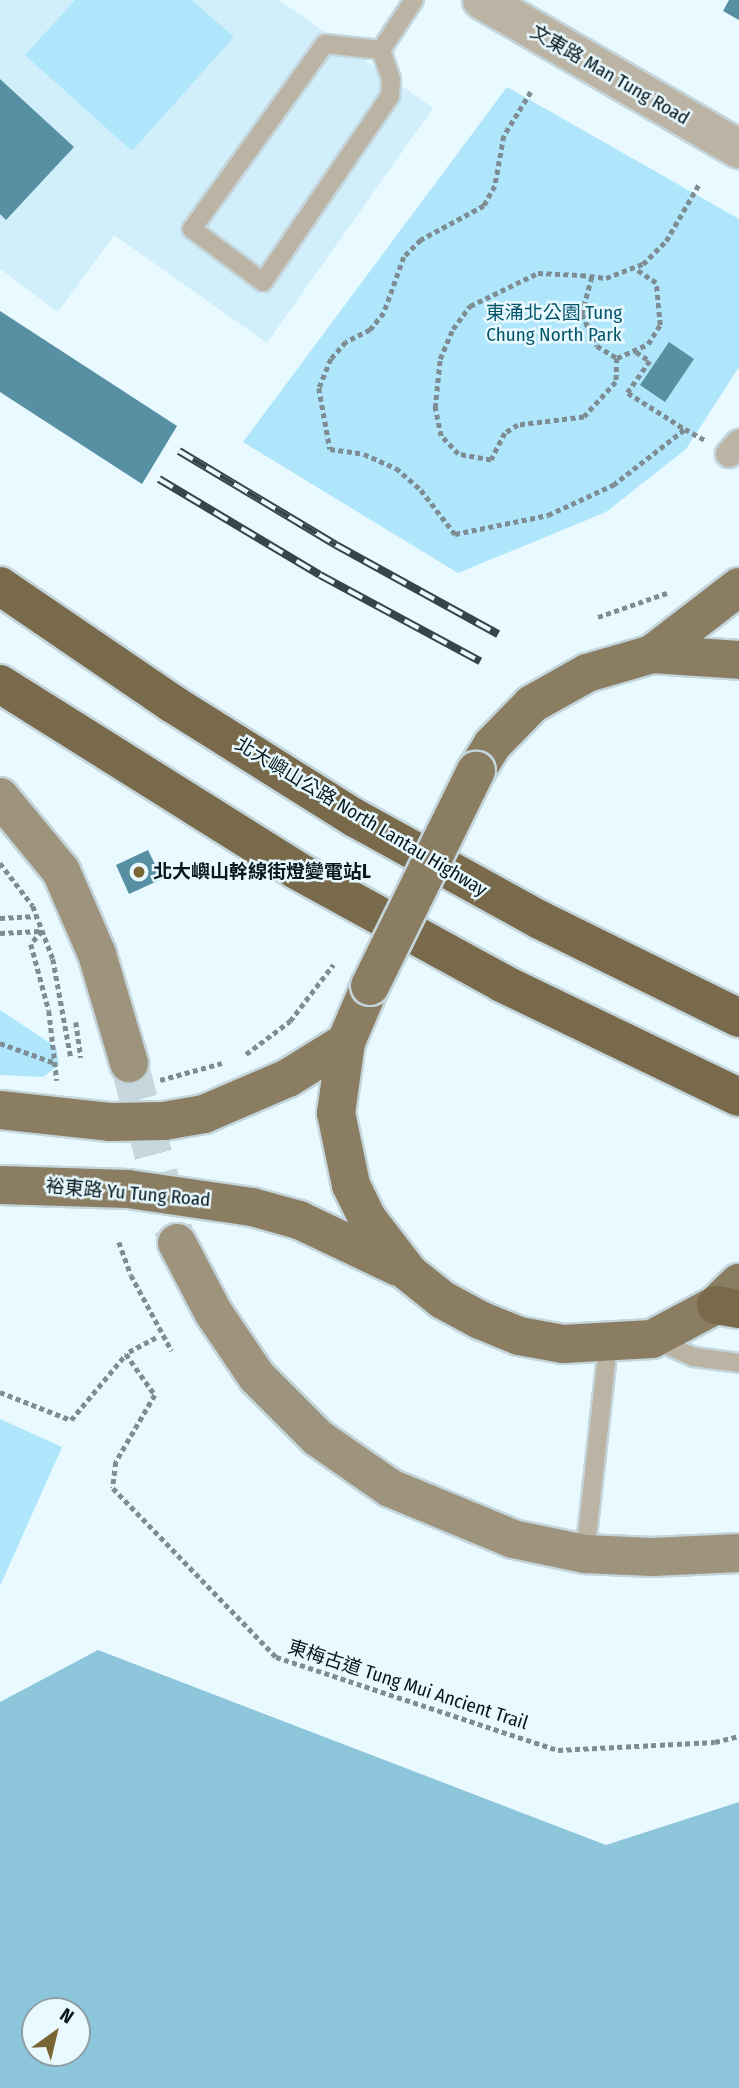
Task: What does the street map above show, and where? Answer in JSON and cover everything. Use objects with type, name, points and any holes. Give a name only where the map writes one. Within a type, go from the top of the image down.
[{"type":"highway","name":"北大嶼山公路 North Lantau Highway","points":[[0,586],[152,690],[355,818],[540,920],[739,1018]]},
{"type":"highway","points":[[0,684],[296,870],[502,983],[739,1097]]},
{"type":"main road","points":[[732,1299],[652,1339],[608,1345],[563,1344],[519,1336],[443,1300],[409,1273],[367,1218],[341,1150],[336,1113],[346,1042],[370,986],[476,771],[510,724],[559,686],[652,654],[739,587]]},
{"type":"main road","points":[[652,654],[739,660]]},
{"type":"main road","points":[[0,797],[61,871],[97,954],[142,1072]]},
{"type":"main road","points":[[0,1110],[111,1122],[204,1114],[288,1079],[346,1042]]},
{"type":"main road","name":"裕東路 Yu Tung Road","points":[[0,1185],[128,1189],[251,1207],[299,1220],[409,1273]]},
{"type":"main road","points":[[177,1243],[213,1312],[257,1377],[318,1438],[390,1488],[513,1539],[585,1554],[652,1557],[739,1553]]},
{"type":"street","name":"文東路 Man Tung Road","points":[[482,0],[739,149]]},
{"type":"lane","points":[[381,50],[415,0]]},
{"type":"lane","points":[[325,44],[381,50],[391,79],[390,96],[262,282],[192,229],[325,44]]},
{"type":"lane","points":[[652,1339],[694,1357],[739,1363]]},
{"type":"lane","points":[[585,1554],[608,1345]]},
{"type":"path","points":[[531,92],[504,136],[495,186],[484,206],[421,240],[404,257],[384,313],[370,330],[346,342],[331,359],[319,388],[330,449],[364,454],[396,468],[421,490],[455,534],[548,515],[612,485],[685,429]]},
{"type":"path","points":[[617,358],[617,382],[595,410],[572,420],[518,425],[505,433],[491,460],[458,454],[441,436],[435,408],[440,359],[453,329],[470,306],[538,273],[606,278],[635,269],[666,241],[699,184]]},
{"type":"path","points":[[617,358],[648,344],[660,325],[656,283],[635,269]]},
{"type":"path","points":[[592,276],[582,314],[597,346],[617,358]]},
{"type":"path","points":[[635,351],[650,361],[628,393],[685,429],[734,448]]},
{"type":"path","points":[[598,617],[677,587]]},
{"type":"path","points":[[0,863],[37,916],[53,959],[71,1058]]},
{"type":"path","points":[[0,918],[37,916]]},
{"type":"path","points":[[0,933],[52,930]]},
{"type":"path","points":[[42,931],[31,944],[49,1011],[57,1082],[71,1083]]},
{"type":"path","points":[[242,1057],[290,1021],[333,965]]},
{"type":"path","points":[[0,1042],[55,1063]]},
{"type":"path","points":[[142,1072],[230,1061]]},
{"type":"path","points":[[119,1242],[131,1275],[172,1352]]},
{"type":"path","points":[[0,1392],[71,1420],[126,1354],[156,1338]]},
{"type":"path","name":"東梅古道 Tung Mui Ancient Trail","points":[[126,1354],[155,1395],[116,1462],[113,1488],[276,1657],[558,1750],[715,1742],[739,1736]]},
{"type":"shaded area","points":[[0,0],[279,0],[433,108],[267,343],[114,235],[58,312],[0,269]]},
{"type":"shaded area","points":[[98,1650],[606,1845],[739,1802],[739,2088],[0,2088],[0,1702]]},
{"type":"green space","points":[[75,0],[192,0],[234,37],[132,151],[25,55]]},
{"type":"green space","name":"東涌北公園 Tung Chung North Park","points":[[507,87],[739,219],[739,367],[686,449],[606,512],[458,573],[243,442]]},
{"type":"green space","points":[[0,1010],[56,1047],[59,1065],[43,1077],[0,1075]]},
{"type":"green space","points":[[0,1419],[62,1447],[0,1586]]},
{"type":"building","points":[[729,0],[739,0],[739,20],[723,11]]},
{"type":"building","points":[[0,79],[74,147],[6,220],[0,214]]},
{"type":"building","points":[[0,311],[177,426],[142,484],[0,392]]},
{"type":"building","points":[[669,342],[694,359],[665,402],[640,385]]},
{"type":"building","name":"北大嶼山幹線街燈變電站L","points":[[148,850],[162,879],[129,894],[116,865]]},
{"type":"tunnel","points":[[129,1063],[177,1243]]},
{"type":"railway","points":[[179,451],[336,545],[498,634]]},
{"type":"railway","points":[[159,479],[320,575],[480,661]]},
{"type":"place","name":"北大嶼山幹線街燈變電站L","points":[[139,872]]}]
